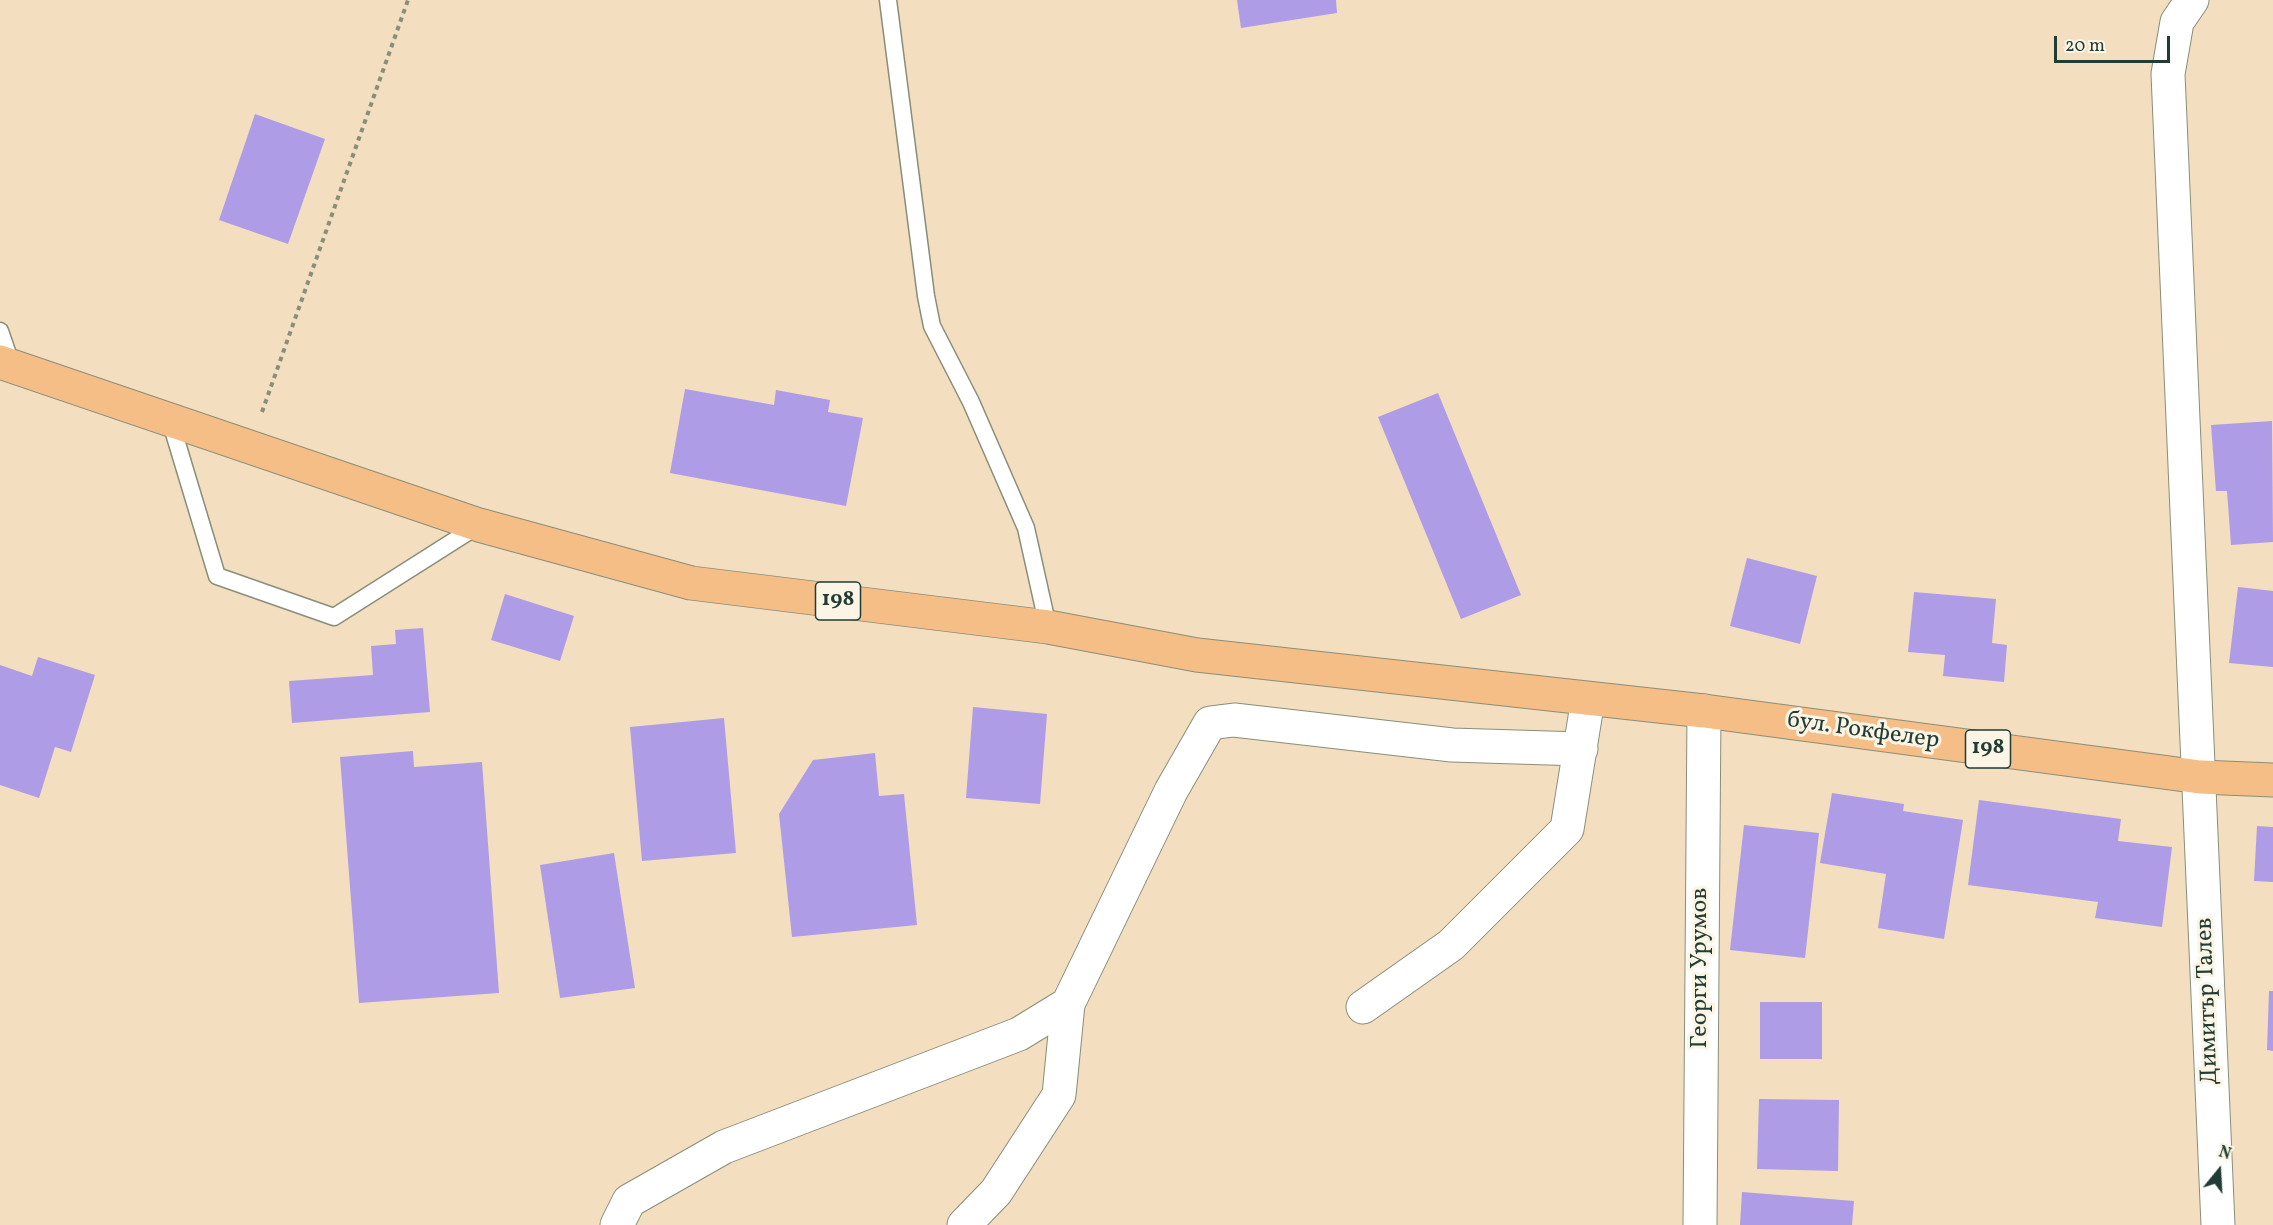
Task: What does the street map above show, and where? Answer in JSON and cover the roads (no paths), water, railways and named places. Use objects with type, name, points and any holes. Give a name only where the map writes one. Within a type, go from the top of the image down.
[{"type":"main road","name":"198","points":[[6,365],[479,525],[691,583],[1048,627],[1197,655],[1704,711]]},
{"type":"main road","name":"бул. Рокфелер","points":[[1704,711],[2200,777],[2273,780]]},
{"type":"street","name":"Димитър Талев","points":[[2192,0],[2177,22],[2168,74],[2218,1225]]},
{"type":"street","points":[[1363,1007],[1451,945],[1567,829],[1588,699]]},
{"type":"street","name":"Георги Урумов","points":[[1700,1225],[1704,711]]},
{"type":"street","points":[[964,1225],[996,1192],[1059,1095],[1068,1004],[1171,791],[1210,723],[1234,720],[1452,745],[1581,749]]},
{"type":"street","points":[[617,1225],[629,1201],[724,1147],[1019,1034],[1068,1004]]},
{"type":"lane","points":[[888,0],[926,296],[932,326],[971,402],[1026,528],[1038,571],[1048,627]]},
{"type":"lane","points":[[0,331],[6,365]]},
{"type":"lane","points":[[170,420],[217,576],[334,617],[479,525]]}]
